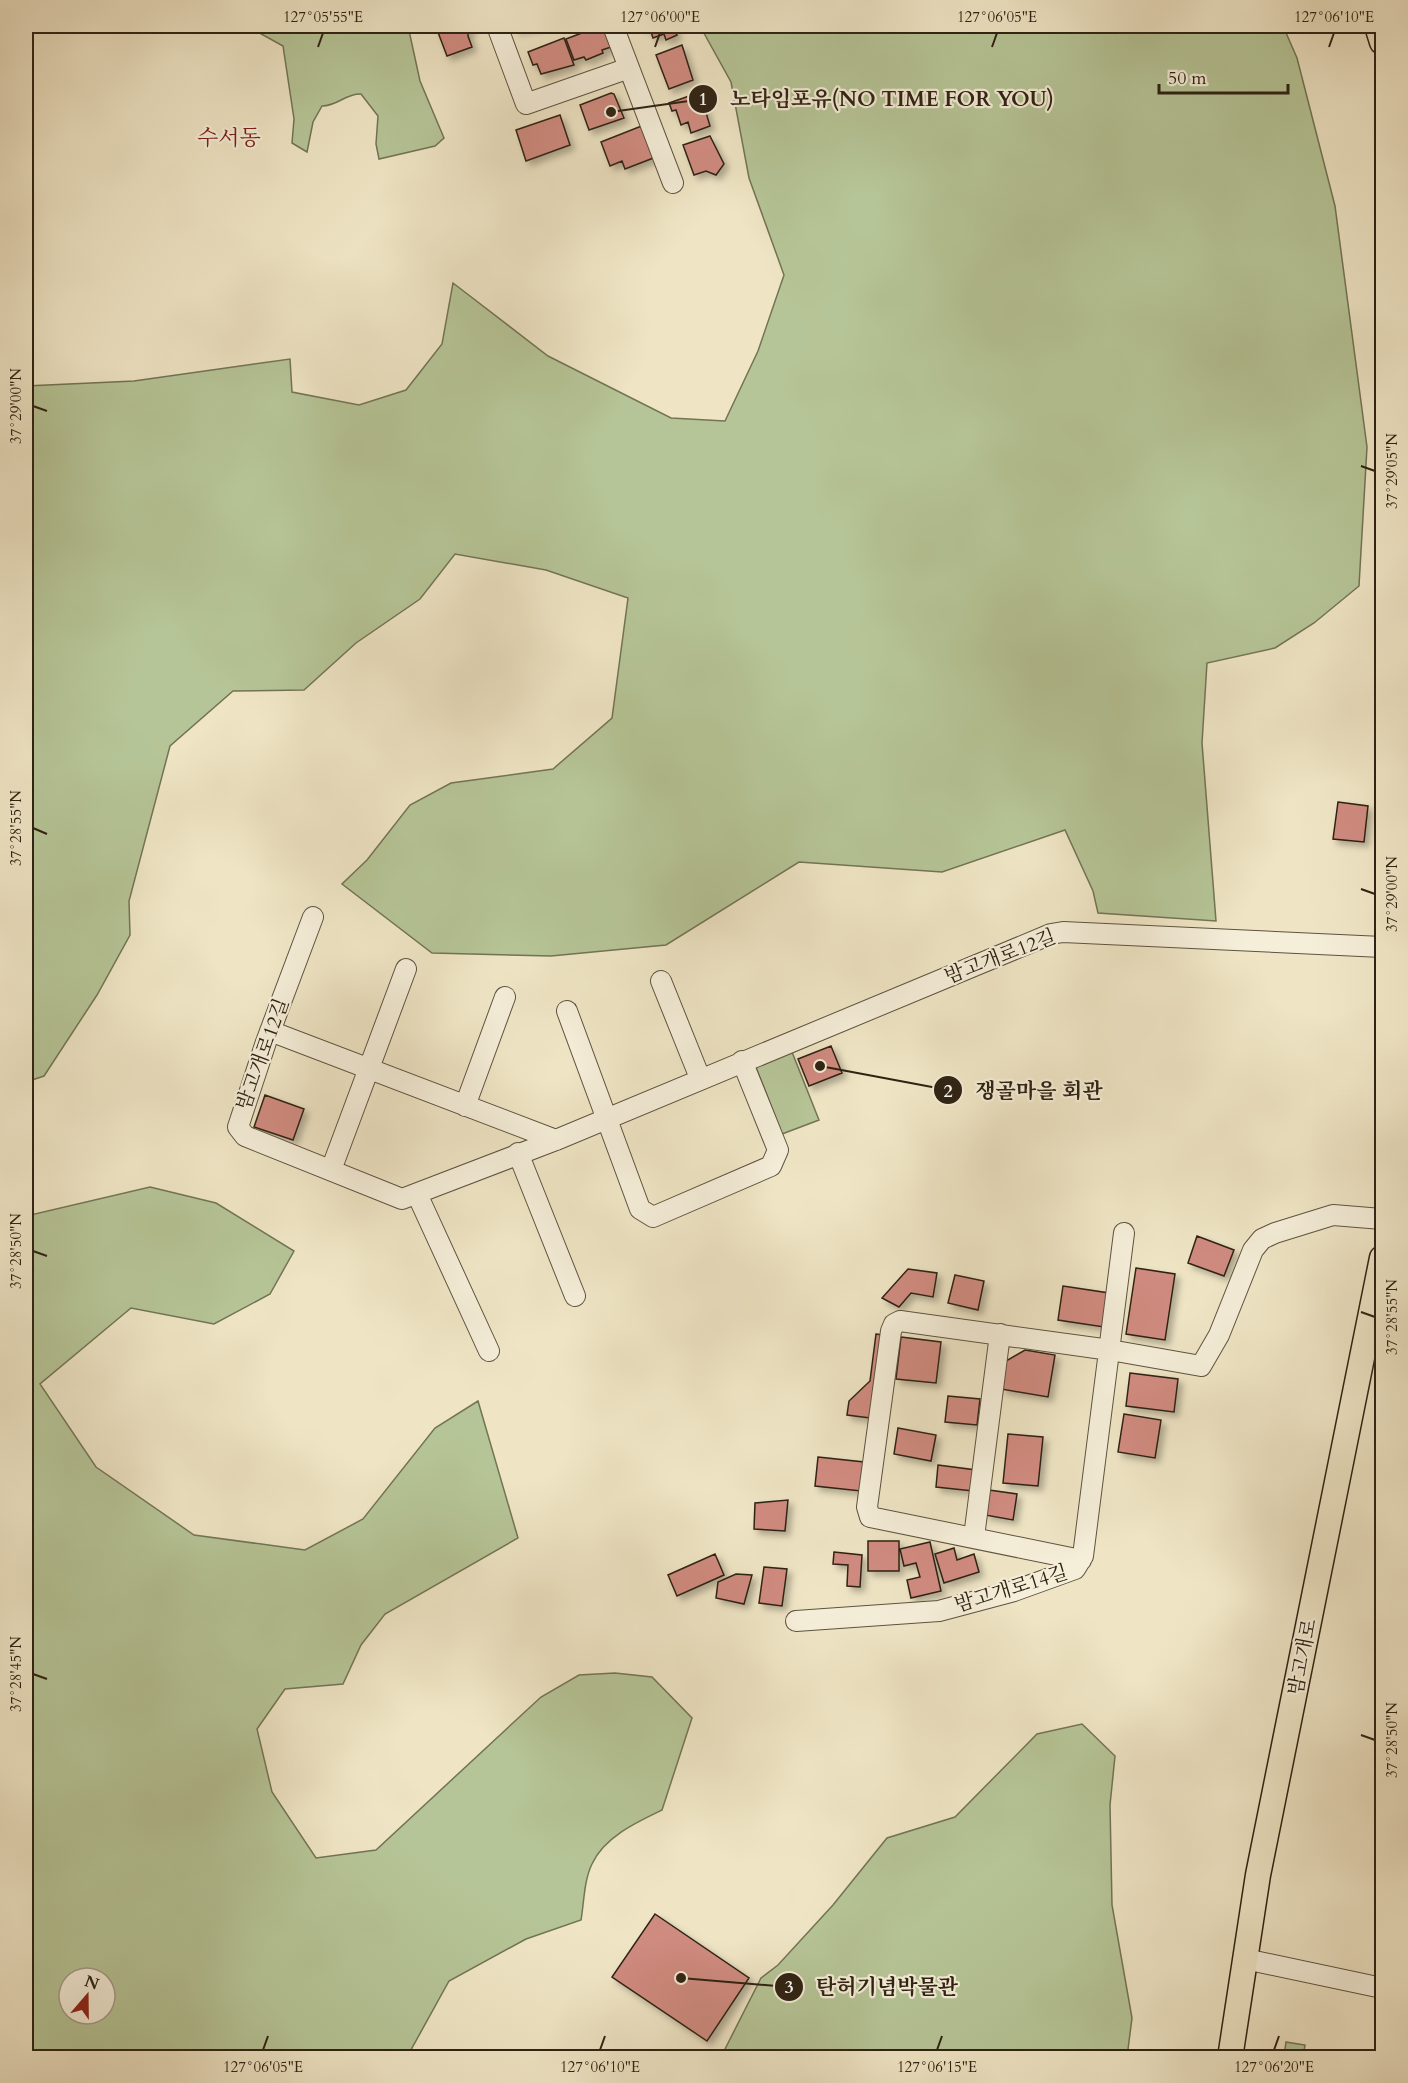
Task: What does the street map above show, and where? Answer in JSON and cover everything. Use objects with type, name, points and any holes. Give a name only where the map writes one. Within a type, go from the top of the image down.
[{"type":"main road","points":[[1377,26],[1383,42]]},
{"type":"main road","name":"밤고개로","points":[[1230,2058],[1260,1864],[1383,1258]]},
{"type":"street","points":[[497,26],[526,104],[629,68]]},
{"type":"street","points":[[613,26],[673,183]]},
{"type":"street","name":"밤고개로12길","points":[[313,917],[270,1030],[238,1127],[246,1136],[402,1199],[556,1140],[700,1078],[1051,934],[1063,932],[1383,947]]},
{"type":"street","points":[[331,1170],[406,969]]},
{"type":"street","points":[[661,981],[700,1078]]},
{"type":"street","points":[[465,1106],[505,997]]},
{"type":"street","points":[[567,1011],[640,1209],[652,1217],[771,1166],[777,1159],[778,1150],[742,1061]]},
{"type":"street","points":[[270,1030],[556,1140]]},
{"type":"street","points":[[518,1153],[575,1296]]},
{"type":"street","points":[[417,1194],[489,1351]]},
{"type":"street","points":[[1081,1560],[870,1517],[867,1507],[891,1331],[894,1324],[900,1321],[1000,1334],[1201,1366],[1219,1335],[1253,1250],[1262,1239],[1333,1215],[1383,1219]]},
{"type":"street","name":"밤고개로14길","points":[[796,1622],[939,1611],[1014,1591],[1075,1569],[1081,1560],[1124,1233]]},
{"type":"street","points":[[974,1537],[1000,1334]]},
{"type":"street","points":[[1245,1959],[1383,1988]]},
{"type":"green space","points":[[230,26],[408,26],[420,81],[444,138],[435,146],[379,159],[376,144],[378,116],[361,94],[356,94],[322,106],[313,122],[307,152],[292,143],[294,119],[283,46],[256,31]]},
{"type":"green space","points":[[700,26],[1283,26],[1297,58],[1335,206],[1367,447],[1359,586],[1314,623],[1275,648],[1207,663],[1202,743],[1216,921],[1098,913],[1093,891],[1065,830],[942,872],[799,862],[666,945],[551,956],[432,953],[342,884],[367,860],[410,805],[451,783],[553,769],[612,718],[628,598],[546,570],[455,554],[420,599],[356,643],[304,690],[233,691],[170,746],[129,901],[130,935],[97,995],[44,1076],[26,1082],[26,386],[134,381],[290,359],[292,392],[359,405],[406,390],[442,344],[453,283],[548,356],[671,418],[725,421],[758,351],[784,275],[749,178],[731,82]]},
{"type":"green space","points":[[790,1047],[819,1120],[782,1134],[754,1062]]},
{"type":"green space","points":[[150,1187],[216,1203],[294,1251],[270,1294],[214,1324],[131,1308],[40,1384],[96,1467],[194,1535],[305,1550],[363,1519],[435,1428],[478,1401],[518,1538],[385,1614],[361,1645],[343,1684],[285,1689],[257,1729],[272,1792],[316,1858],[376,1850],[541,1697],[579,1675],[615,1673],[652,1677],[692,1718],[662,1810],[622,1831],[597,1854],[587,1877],[581,1920],[526,1939],[449,1981],[407,2057],[26,2057],[26,1216]]},
{"type":"green space","points":[[1082,1724],[1115,1756],[1110,1805],[1112,1905],[1132,2018],[1127,2057],[721,2057],[761,1978],[778,1965],[833,1905],[887,1838],[955,1817],[1037,1734]]},
{"type":"green space","points":[[1286,2042],[1305,2045],[1303,2057],[1284,2057]]},
{"type":"building","points":[[470,26],[472,29],[468,31],[468,36],[472,47],[447,56],[436,27]]},
{"type":"building","points":[[514,26],[540,26],[516,30]]},
{"type":"building","points":[[639,26],[673,26],[677,35],[666,40],[664,34],[653,38],[650,29]]},
{"type":"building","points":[[595,28],[597,32],[604,29],[611,47],[586,60],[584,57],[574,60],[566,39]]},
{"type":"building","points":[[564,38],[574,65],[541,74],[537,64],[533,65],[528,52]]},
{"type":"building","points":[[682,45],[693,80],[669,89],[656,55]]},
{"type":"building","points":[[611,93],[614,94],[624,118],[589,130],[580,105]]},
{"type":"building","points":[[695,94],[698,101],[702,99],[710,126],[691,133],[688,122],[681,125],[676,110],[672,111],[669,103]]},
{"type":"building","points":[[560,115],[570,145],[526,161],[516,130]]},
{"type":"building","points":[[644,125],[656,157],[625,169],[622,161],[610,166],[601,142]]},
{"type":"building","points":[[710,136],[724,164],[716,175],[706,171],[694,175],[683,145]]},
{"type":"building","points":[[1338,802],[1368,806],[1364,842],[1333,839]]},
{"type":"building","points":[[831,1046],[842,1073],[809,1086],[798,1059]]},
{"type":"building","points":[[265,1095],[304,1109],[293,1140],[254,1127]]},
{"type":"building","points":[[1197,1236],[1234,1250],[1224,1276],[1188,1263]]},
{"type":"building","points":[[1136,1268],[1175,1274],[1165,1340],[1126,1334]]},
{"type":"building","points":[[908,1269],[937,1273],[933,1297],[911,1293],[899,1307],[882,1298]]},
{"type":"building","points":[[955,1275],[984,1281],[978,1310],[948,1303]]},
{"type":"building","points":[[1063,1286],[1109,1293],[1104,1327],[1058,1320]]},
{"type":"building","points":[[876,1334],[889,1336],[878,1419],[847,1415],[849,1401],[870,1381]]},
{"type":"building","points":[[901,1337],[941,1342],[936,1383],[896,1379]]},
{"type":"building","points":[[1025,1350],[1055,1355],[1048,1397],[1001,1389],[1006,1361]]},
{"type":"building","points":[[1130,1373],[1178,1379],[1174,1412],[1126,1406]]},
{"type":"building","points":[[948,1396],[980,1399],[977,1425],[945,1422]]},
{"type":"building","points":[[1124,1414],[1161,1420],[1155,1458],[1118,1452]]},
{"type":"building","points":[[898,1428],[936,1435],[931,1461],[894,1454]]},
{"type":"building","points":[[1008,1434],[1043,1437],[1038,1486],[1003,1483]]},
{"type":"building","points":[[818,1457],[864,1462],[861,1491],[815,1486]]},
{"type":"building","points":[[938,1465],[976,1470],[973,1491],[936,1487]]},
{"type":"building","points":[[989,1490],[1017,1494],[1013,1520],[985,1515]]},
{"type":"building","points":[[788,1500],[785,1531],[754,1529],[755,1503]]},
{"type":"building","points":[[868,1541],[899,1541],[899,1571],[868,1571]]},
{"type":"building","points":[[930,1542],[941,1591],[911,1598],[907,1580],[920,1577],[916,1563],[904,1566],[900,1549]]},
{"type":"building","points":[[954,1548],[957,1560],[974,1554],[979,1572],[944,1583],[935,1554]]},
{"type":"building","points":[[834,1552],[862,1555],[860,1587],[847,1586],[848,1565],[833,1564]]},
{"type":"building","points":[[715,1554],[724,1575],[677,1596],[668,1575]]},
{"type":"building","points":[[764,1567],[787,1569],[782,1606],[759,1603]]},
{"type":"building","points":[[736,1574],[752,1575],[744,1604],[716,1598],[718,1582]]},
{"type":"building","points":[[655,1914],[749,1978],[707,2041],[612,1977]]},
{"type":"place","name":"노타임포유(NO TIME FOR YOU)","points":[[611,112]]},
{"type":"place","name":"쟁골마을 회관","points":[[820,1066]]},
{"type":"place","name":"탄허기념박물관","points":[[681,1978]]},
{"type":"district","name":"수서동","points":[[229,137]]}]
